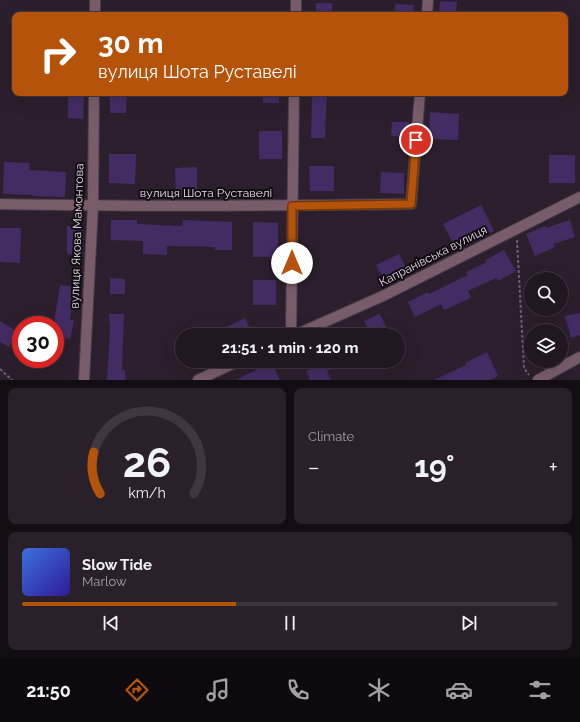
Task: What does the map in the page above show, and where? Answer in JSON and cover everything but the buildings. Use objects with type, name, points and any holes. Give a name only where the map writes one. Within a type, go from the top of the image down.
[{"type":"street","points":[[95,0],[95,12]]},
{"type":"street","points":[[296,0],[296,12]]},
{"type":"street","points":[[427,12],[428,0]]},
{"type":"street","name":"вулиця Якова Мамонтова","points":[[84,380],[93,206],[94,96]]},
{"type":"street","points":[[291,328],[294,96]]},
{"type":"street","name":"вулиця Шота Руставелі","points":[[0,204],[93,206],[292,206],[411,204],[420,96]]},
{"type":"street","name":"Капранівська вулиця","points":[[311,328],[385,295],[580,197]]},
{"type":"street","points":[[538,380],[580,357]]},
{"type":"street","points":[[198,380],[224,368]]},
{"type":"path","points":[[517,228],[524,368],[532,380]]},
{"type":"path","points":[[0,369],[12,380]]},
{"type":"route","points":[[292,263],[292,206],[411,204],[416,140]]}]
